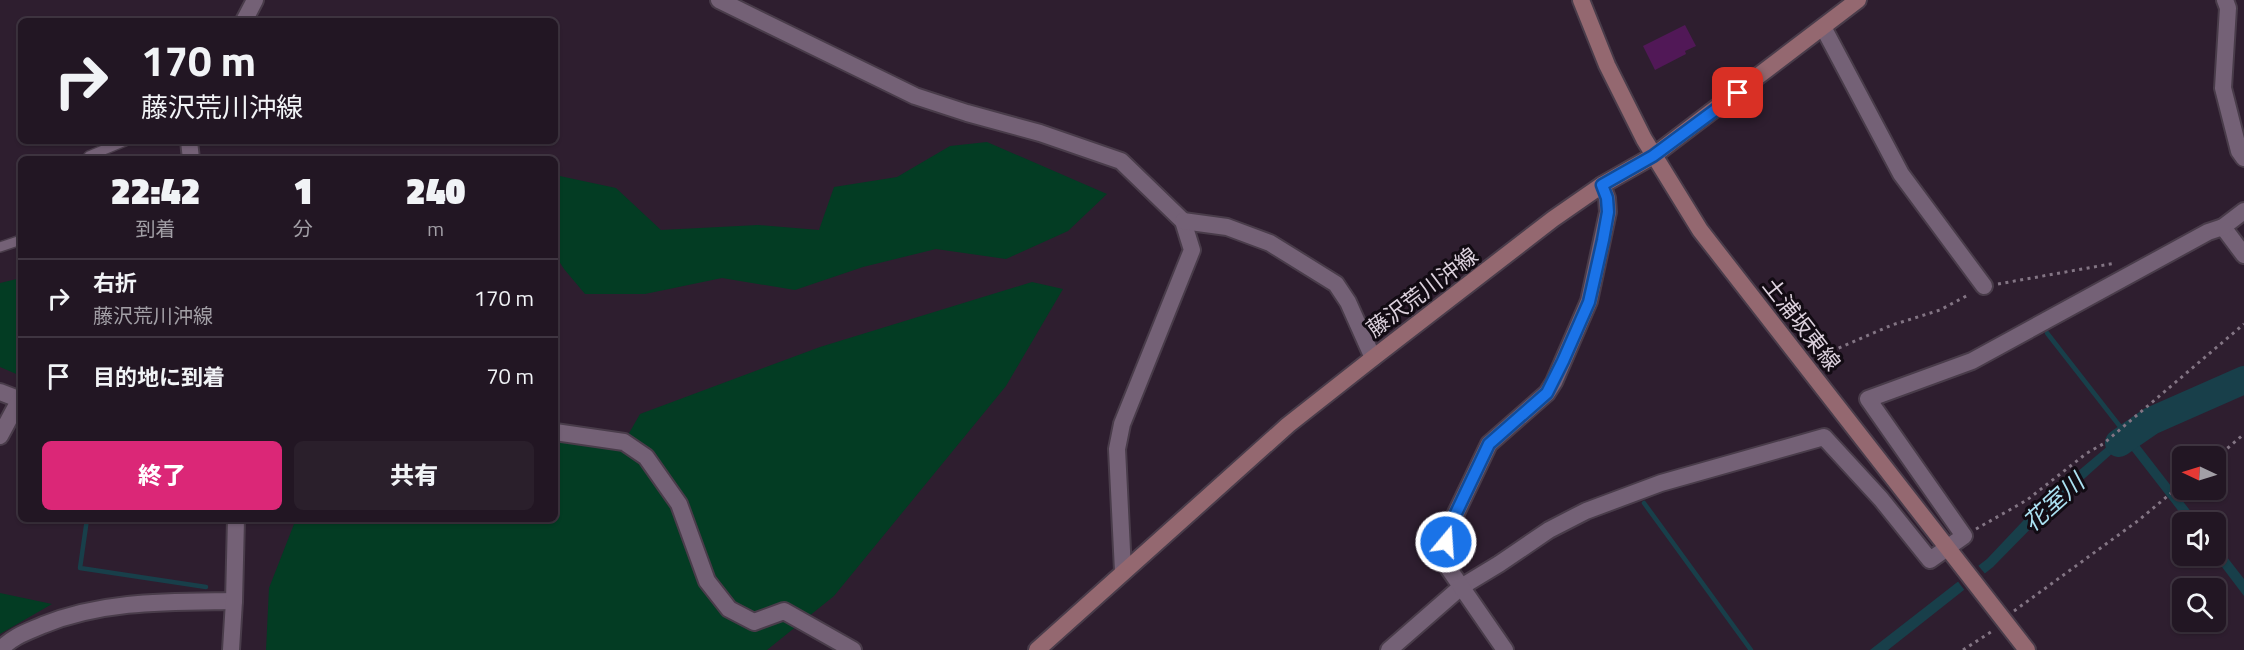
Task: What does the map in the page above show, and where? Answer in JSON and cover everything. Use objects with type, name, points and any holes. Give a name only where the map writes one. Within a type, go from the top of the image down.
[{"type":"main road","name":"土浦坂東線","points":[[1581,0],[1607,65],[1653,156],[1700,230],[2027,650]]},
{"type":"main road","name":"藤沢荒川沖線","points":[[1037,650],[1288,425],[1553,219],[1602,185],[1653,156],[1857,0]]},
{"type":"street","points":[[246,18],[255,0]]},
{"type":"street","points":[[719,0],[915,96],[1040,133],[1121,161],[1184,220],[1192,250],[1122,424],[1117,449],[1124,571]]},
{"type":"street","points":[[2226,0],[2228,8],[2223,88],[2239,151],[2244,158]]},
{"type":"street","points":[[1823,27],[1900,174],[1984,286]]},
{"type":"street","points":[[1505,650],[1449,569],[1444,555],[1448,530],[1489,444],[1547,393],[1563,361],[1589,302],[1601,249],[1608,212],[1607,198],[1602,185]]},
{"type":"street","points":[[1389,650],[1461,587],[1549,530],[1586,511],[1661,483],[1824,437],[1881,499],[1930,560],[1952,551],[1964,536],[1868,399],[1972,361],[2208,232],[2223,226],[2244,211]]},
{"type":"street","points":[[1184,220],[1227,227],[1270,243],[1336,284],[1352,309],[1373,358]]},
{"type":"street","points":[[2223,226],[2244,255]]},
{"type":"street","points":[[0,392],[18,398]]},
{"type":"street","points":[[0,436],[18,404]]},
{"type":"street","points":[[558,432],[624,442],[646,457],[679,504],[707,581],[729,609],[754,622],[784,611],[853,650]]},
{"type":"street","points":[[231,650],[236,522]]},
{"type":"street","points":[[0,650],[11,638],[64,617],[96,609],[154,602],[234,601]]},
{"type":"lane","points":[[89,156],[118,144]]},
{"type":"lane","points":[[0,247],[18,241]]},
{"type":"path","points":[[1964,536],[2026,500],[2117,433],[2143,408],[2244,324]]},
{"type":"path","points":[[2226,449],[2244,434]]},
{"type":"path","points":[[1963,650],[1991,633],[2002,618],[2139,520],[2172,492]]},
{"type":"green space","points":[[987,142],[1107,194],[1068,231],[1006,259],[936,249],[863,267],[795,290],[722,278],[645,294],[585,294],[558,260],[558,176],[616,188],[661,230],[758,225],[819,230],[834,187],[897,177],[950,146]]},
{"type":"green space","points":[[18,279],[18,375],[0,367],[0,283]]},
{"type":"green space","points":[[1032,282],[1063,289],[1006,386],[834,596],[767,650],[266,650],[269,588],[294,524],[297,522],[558,522],[558,432],[624,442],[640,414],[820,347]]},
{"type":"green space","points":[[0,593],[52,604],[0,634]]},
{"type":"water","points":[[2147,417],[2153,426],[2133,437],[2172,487],[2172,500],[2182,500],[2191,512],[2179,512],[2125,442],[2045,514],[1993,567],[1888,650],[1870,650],[1987,559],[2038,505],[2109,445]]},
{"type":"water","points":[[2226,556],[2244,579],[2244,596],[2221,566],[2226,566]]},
{"type":"pier","points":[[1976,563],[1987,576],[1966,592],[1956,579]]},
{"type":"building","points":[[1685,25],[1696,46],[1685,51],[1686,54],[1655,70],[1643,46]]},
{"type":"waterway","points":[[2047,333],[2129,438]]},
{"type":"waterway","name":"花室川","points":[[2119,443],[2151,421],[2244,380]]},
{"type":"waterway","points":[[1644,503],[1751,650]]},
{"type":"waterway","points":[[87,522],[80,568],[206,587]]},
{"type":"route","points":[[1446,542],[1448,530],[1489,444],[1547,393],[1573,339],[1589,302],[1603,240],[1608,212],[1607,198],[1602,185],[1653,156],[1738,93]]}]
